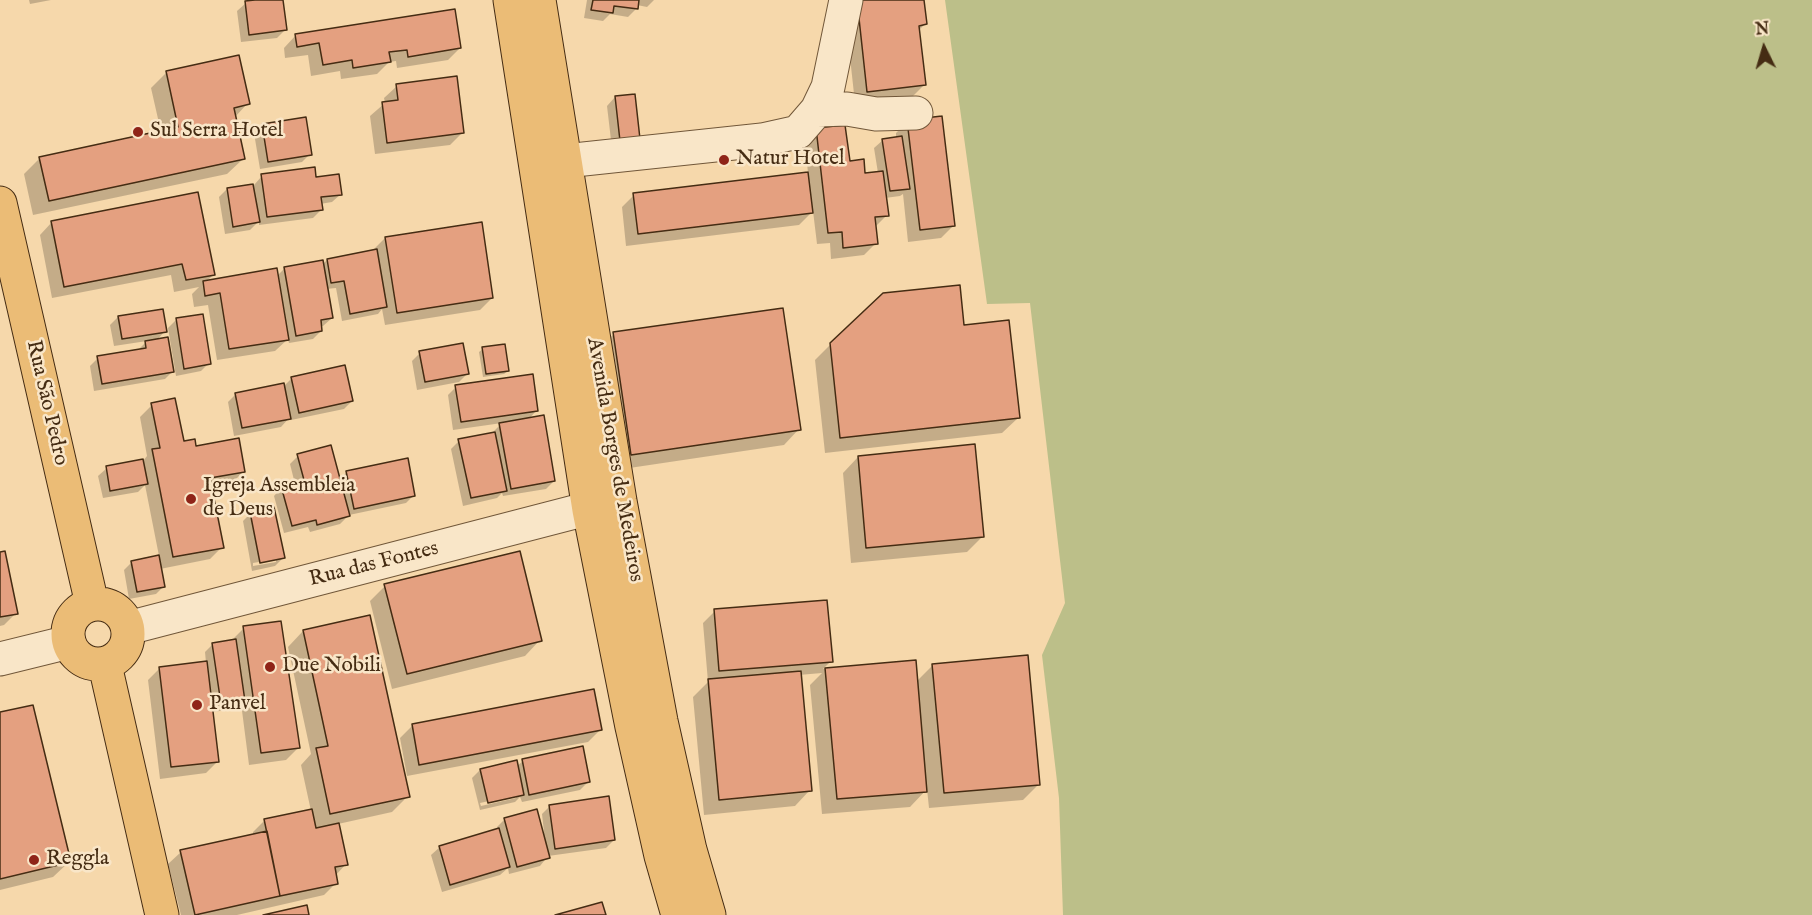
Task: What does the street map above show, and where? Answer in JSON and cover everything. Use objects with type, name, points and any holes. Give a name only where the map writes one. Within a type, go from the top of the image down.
[{"type":"main road","name":"Avenida Borges de Medeiros","points":[[510,0],[536,76],[558,177],[573,304],[604,505],[646,724],[675,853],[678,915]]},
{"type":"main road","name":"Avenida Borges de Medeiros","points":[[536,76],[539,0]]},
{"type":"main road","name":"Rua São Pedro","points":[[0,203],[92,604]]},
{"type":"main road","points":[[92,604],[110,606],[124,618],[128,628],[127,646],[122,654],[105,665],[87,663],[78,658],[69,642],[70,623],[75,615],[92,604]]},
{"type":"main road","points":[[105,665],[162,915]]},
{"type":"main road","name":"Avenida Borges de Medeiros","points":[[675,853],[709,915]]},
{"type":"street","points":[[558,177],[798,132],[817,110],[828,87],[846,0]]},
{"type":"street","points":[[817,110],[847,109],[876,114],[916,113]]},
{"type":"street","name":"Rua das Fontes","points":[[128,628],[604,505]]},
{"type":"street","points":[[0,659],[69,642]]},
{"type":"green space","points":[[945,0],[1812,0],[1812,915],[1063,915],[1059,798],[1042,655],[1065,603],[1030,303],[987,304]]},
{"type":"building","points":[[283,0],[287,30],[249,35],[245,1]]},
{"type":"building","points":[[593,0],[639,0],[638,9],[614,6],[613,13],[591,10]]},
{"type":"building","points":[[857,0],[924,0],[927,24],[919,26],[926,85],[867,92]]},
{"type":"building","points":[[455,9],[461,48],[408,57],[407,50],[389,52],[391,62],[353,68],[352,60],[323,65],[319,43],[297,47],[295,34]]},
{"type":"building","points":[[239,55],[250,104],[234,108],[245,159],[49,201],[39,157],[178,127],[166,71]]},
{"type":"building","points":[[457,76],[464,133],[387,143],[382,102],[398,100],[396,84]]},
{"type":"building","points":[[635,94],[641,148],[621,150],[615,96]]},
{"type":"building","points":[[942,116],[955,226],[920,230],[907,120]]},
{"type":"building","points":[[306,117],[312,155],[268,162],[262,124]]},
{"type":"building","points":[[845,125],[850,161],[864,159],[865,173],[883,171],[889,216],[875,217],[878,244],[843,248],[842,232],[828,233],[816,128]]},
{"type":"building","points":[[902,136],[910,189],[890,191],[882,139]]},
{"type":"building","points":[[315,167],[316,177],[339,174],[342,195],[321,197],[323,210],[267,217],[261,174]]},
{"type":"building","points":[[808,172],[813,213],[638,234],[633,193]]},
{"type":"building","points":[[253,184],[260,222],[233,227],[227,188]]},
{"type":"building","points":[[198,192],[215,275],[186,280],[182,264],[64,287],[51,221]]},
{"type":"building","points":[[482,222],[493,298],[397,313],[385,237]]},
{"type":"building","points":[[377,249],[387,307],[350,314],[344,281],[331,283],[327,259]]},
{"type":"building","points":[[323,260],[333,318],[321,320],[322,331],[296,336],[284,267]]},
{"type":"building","points":[[277,268],[289,340],[229,349],[220,293],[205,296],[203,281]]},
{"type":"building","points":[[960,285],[964,325],[1009,320],[1020,418],[840,438],[830,343],[883,293]]},
{"type":"building","points":[[783,308],[801,430],[631,455],[613,332]]},
{"type":"building","points":[[163,309],[167,332],[122,339],[118,316]]},
{"type":"building","points":[[203,314],[211,364],[184,369],[176,318]]},
{"type":"building","points":[[168,337],[174,372],[102,384],[97,356],[146,348],[145,341]]},
{"type":"building","points":[[463,343],[469,374],[425,382],[419,351]]},
{"type":"building","points":[[505,344],[509,371],[486,374],[482,347]]},
{"type":"building","points":[[345,365],[353,401],[299,413],[291,377]]},
{"type":"building","points":[[533,374],[538,411],[461,422],[455,385]]},
{"type":"building","points":[[284,383],[291,419],[242,428],[235,393]]},
{"type":"building","points":[[175,398],[184,441],[195,439],[196,446],[239,438],[245,472],[210,478],[224,548],[173,557],[152,449],[160,448],[151,403]]},
{"type":"building","points":[[544,415],[555,481],[511,489],[499,423]]},
{"type":"building","points":[[495,432],[507,491],[471,498],[458,439]]},
{"type":"building","points":[[975,444],[984,537],[866,548],[858,456]]},
{"type":"building","points":[[331,445],[350,516],[317,525],[316,520],[292,526],[281,486],[304,480],[297,454]]},
{"type":"building","points":[[408,458],[415,496],[354,509],[346,471]]},
{"type":"building","points":[[143,459],[148,484],[110,491],[106,466]]},
{"type":"building","points":[[274,507],[285,558],[260,563],[250,512]]},
{"type":"building","points":[[5,551],[18,614],[0,617],[0,552]]},
{"type":"building","points":[[520,551],[542,641],[407,674],[384,584]]},
{"type":"building","points":[[159,555],[165,587],[137,592],[131,561]]},
{"type":"building","points":[[827,600],[833,662],[719,671],[714,609]]},
{"type":"building","points":[[370,615],[410,797],[330,814],[316,748],[328,746],[303,630]]},
{"type":"building","points":[[281,621],[300,748],[261,753],[243,626]]},
{"type":"building","points":[[236,639],[245,701],[221,704],[212,643]]},
{"type":"building","points":[[1028,655],[1040,785],[944,793],[932,664]]},
{"type":"building","points":[[916,660],[927,792],[837,799],[825,668]]},
{"type":"building","points":[[207,661],[219,762],[171,767],[159,667]]},
{"type":"building","points":[[801,671],[812,791],[719,800],[708,679]]},
{"type":"building","points":[[594,689],[602,730],[419,765],[412,724]]},
{"type":"building","points":[[33,705],[71,862],[0,879],[0,712]]},
{"type":"building","points":[[583,746],[590,782],[529,795],[522,759]]},
{"type":"building","points":[[517,760],[524,795],[488,803],[480,769]]},
{"type":"building","points":[[609,796],[615,840],[555,849],[549,805]]},
{"type":"building","points":[[312,809],[316,828],[339,823],[348,865],[335,867],[338,884],[280,896],[264,819]]},
{"type":"building","points":[[537,809],[550,858],[517,867],[504,818]]},
{"type":"building","points":[[499,828],[510,867],[450,885],[439,846]]},
{"type":"building","points":[[267,831],[280,896],[195,915],[180,850]]},
{"type":"building","points":[[602,902],[606,915],[555,915]]},
{"type":"building","points":[[307,905],[309,915],[263,915]]},
{"type":"place","name":"Sul Serra Hotel","points":[[138,132]]},
{"type":"place","name":"Natur Hotel","points":[[724,160]]},
{"type":"place","name":"Igreja Assembleia de Deus","points":[[191,499]]},
{"type":"place","name":"Due Nobili","points":[[270,667]]},
{"type":"place","name":"Panvel","points":[[197,705]]},
{"type":"place","name":"Reggla","points":[[34,860]]}]
